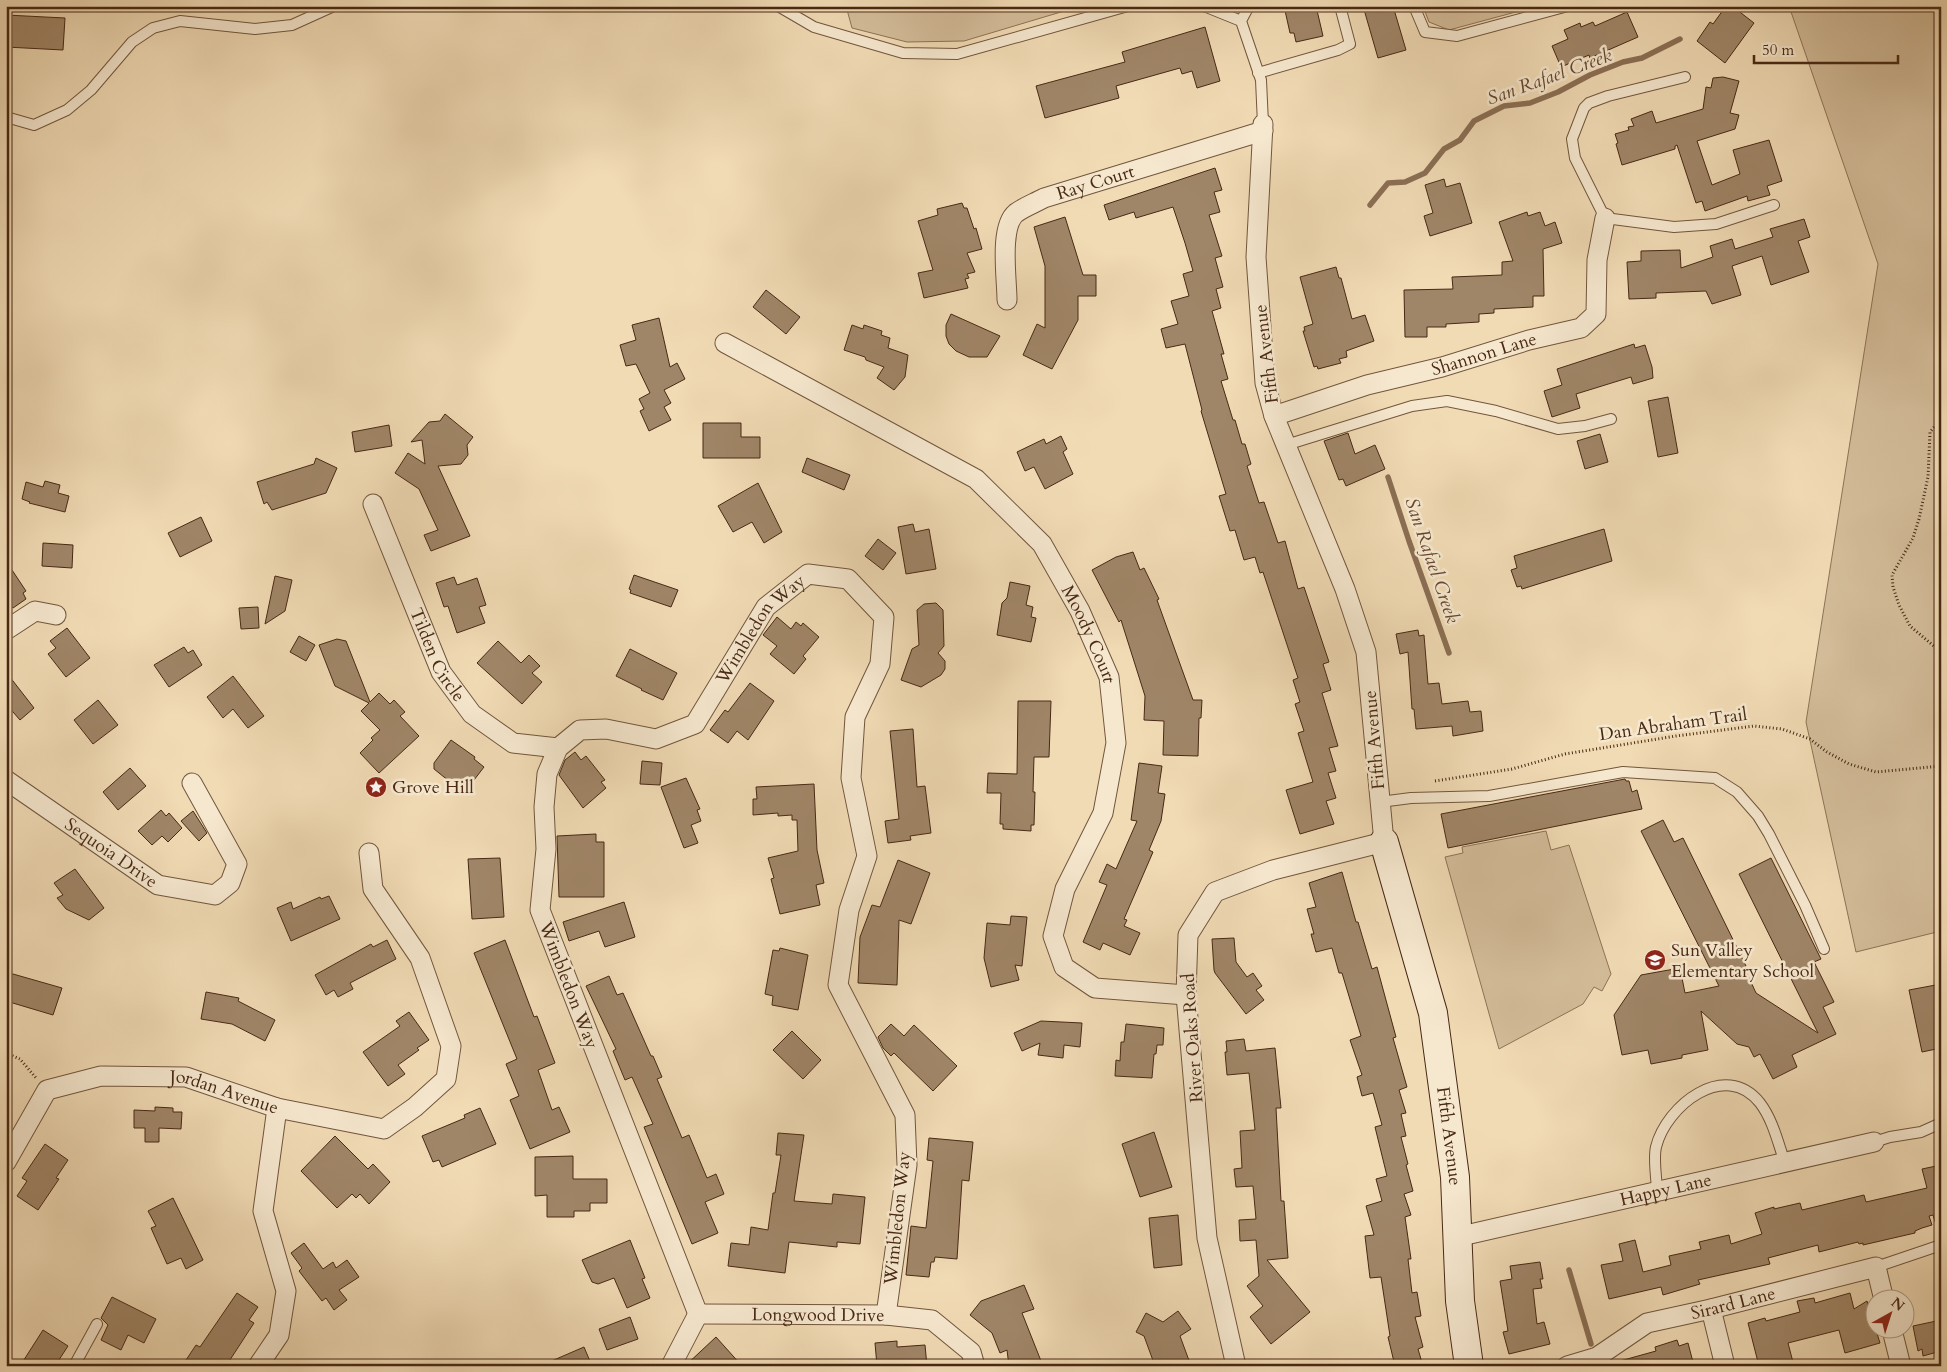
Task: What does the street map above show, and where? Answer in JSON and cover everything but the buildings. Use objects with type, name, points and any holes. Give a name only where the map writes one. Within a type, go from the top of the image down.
[{"type":"street","name":"Ray Court","points":[[1007,300],[1006,234],[1009,221],[1016,213],[1044,198],[1263,128]]},
{"type":"street","name":"Fifth Avenue","points":[[1263,128],[1256,257],[1265,383],[1274,416],[1345,589],[1366,652],[1384,842],[1433,1013],[1455,1177],[1460,1301],[1469,1366]]},
{"type":"street","name":"Shannon Lane","points":[[1274,416],[1367,385],[1442,367],[1529,340],[1581,328],[1596,314],[1597,260],[1605,218]]},
{"type":"street","name":"Moody Court","points":[[725,343],[976,479],[1042,544],[1080,610],[1109,678],[1116,743],[1103,813],[1065,888],[1053,936],[1064,967],[1095,988],[1186,995]]},
{"type":"street","name":"Tilden Circle","points":[[373,504],[441,672],[472,714],[513,743],[558,748]]},
{"type":"street","name":"Wimbledon Way","points":[[698,1314],[540,910],[546,849],[544,807],[547,774],[558,748],[580,730],[606,729],[656,739],[695,724],[766,607],[808,574],[848,579],[884,617],[880,664],[855,717],[851,778],[867,856],[848,910],[838,985],[905,1115],[906,1165],[886,1315]]},
{"type":"street","points":[[6,630],[35,611],[56,615]]},
{"type":"street","name":"Sequoia Drive","points":[[6,780],[158,885],[215,895],[230,883],[237,864],[192,783]]},
{"type":"street","name":"River Oaks Road","points":[[1236,1366],[1207,1238],[1186,995],[1188,935],[1215,892],[1273,870],[1384,842]]},
{"type":"street","points":[[276,1108],[384,1129],[415,1107],[446,1079],[451,1046],[420,958],[373,889],[369,853]]},
{"type":"street","name":"Jordan Avenue","points":[[47,1090],[101,1076],[186,1077],[276,1108],[263,1211],[286,1291],[279,1335],[258,1366]]},
{"type":"street","points":[[6,1162],[47,1090]]},
{"type":"street","name":"Happy Lane","points":[[1457,1237],[1657,1193],[1874,1142]]},
{"type":"street","points":[[1876,1267],[1882,1290]]},
{"type":"street","name":"Sirard Lane","points":[[1567,1366],[1597,1357],[1647,1323],[1711,1309],[1876,1267]]},
{"type":"street","points":[[1711,1309],[1725,1366]]},
{"type":"street","points":[[672,1366],[698,1314]]},
{"type":"street","name":"Longwood Drive","points":[[698,1314],[886,1315],[932,1320],[971,1352],[975,1366]]},
{"type":"street","points":[[1894,1340],[1901,1366]]},
{"type":"lane","points":[[6,117],[34,125],[67,110],[91,90],[132,42],[153,28],[180,20],[255,29],[292,25],[334,6]]},
{"type":"lane","points":[[778,6],[814,27],[903,54],[958,54],[1128,6]]},
{"type":"lane","points":[[1204,6],[1241,21]]},
{"type":"lane","points":[[1249,6],[1241,21],[1261,80],[1263,128]]},
{"type":"lane","points":[[1258,73],[1338,50],[1350,44],[1340,6]]},
{"type":"lane","points":[[1414,6],[1425,32],[1458,36],[1568,6]]},
{"type":"lane","points":[[1685,77],[1608,96],[1589,103],[1584,108],[1572,139],[1575,158],[1605,218],[1674,227],[1716,224],[1774,205]]},
{"type":"lane","points":[[1286,445],[1412,406],[1447,402],[1496,411],[1558,429],[1585,426],[1611,420]]},
{"type":"lane","points":[[1380,802],[1411,798],[1489,796],[1623,772],[1715,778],[1737,792],[1758,816],[1805,905],[1824,949]]},
{"type":"lane","points":[[1657,1193],[1656,1147],[1668,1120],[1688,1100],[1712,1086],[1729,1084],[1745,1090],[1760,1102],[1770,1121],[1785,1163]]},
{"type":"lane","points":[[1874,1142],[1890,1137],[1921,1132],[1941,1123]]},
{"type":"lane","points":[[1876,1267],[1941,1245]]},
{"type":"lane","points":[[74,1366],[97,1324]]},
{"type":"path","points":[[1941,419],[1930,432],[1928,477],[1919,519],[1913,538],[1892,575],[1893,587],[1899,605],[1910,626],[1941,652]]},
{"type":"path","name":"Dan Abraham Trail","points":[[1411,798],[1412,790],[1418,784],[1512,769],[1565,754],[1676,736],[1754,726],[1782,728],[1810,739],[1827,752],[1849,764],[1876,772],[1941,766]]},
{"type":"path","points":[[6,1053],[20,1060],[47,1090]]},
{"type":"shaded area","points":[[846,6],[1081,6],[964,41],[907,42],[852,28]]},
{"type":"shaded area","points":[[1423,6],[1538,6],[1449,30],[1429,22]]},
{"type":"shaded area","points":[[1789,6],[1941,6],[1941,931],[1856,952],[1806,722],[1878,264]]},
{"type":"shaded area","points":[[1546,831],[1551,850],[1569,845],[1611,974],[1602,991],[1594,987],[1583,1004],[1499,1049],[1445,857],[1463,853],[1462,847]]},
{"type":"waterway","name":"San Rafael Creek","points":[[1370,205],[1388,183],[1405,182],[1425,173],[1444,149],[1460,140],[1474,121],[1504,106],[1530,103],[1558,92],[1590,75],[1623,62],[1642,58],[1680,39]]},
{"type":"waterway","name":"San Rafael Creek","points":[[1388,477],[1449,653]]},
{"type":"waterway","name":"San Rafael Creek","points":[[1569,1270],[1591,1344]]},
{"type":"place","name":"Grove Hill","points":[[376,787]]},
{"type":"place","name":"Sun Valley Elementary School","points":[[1655,960]]}]
